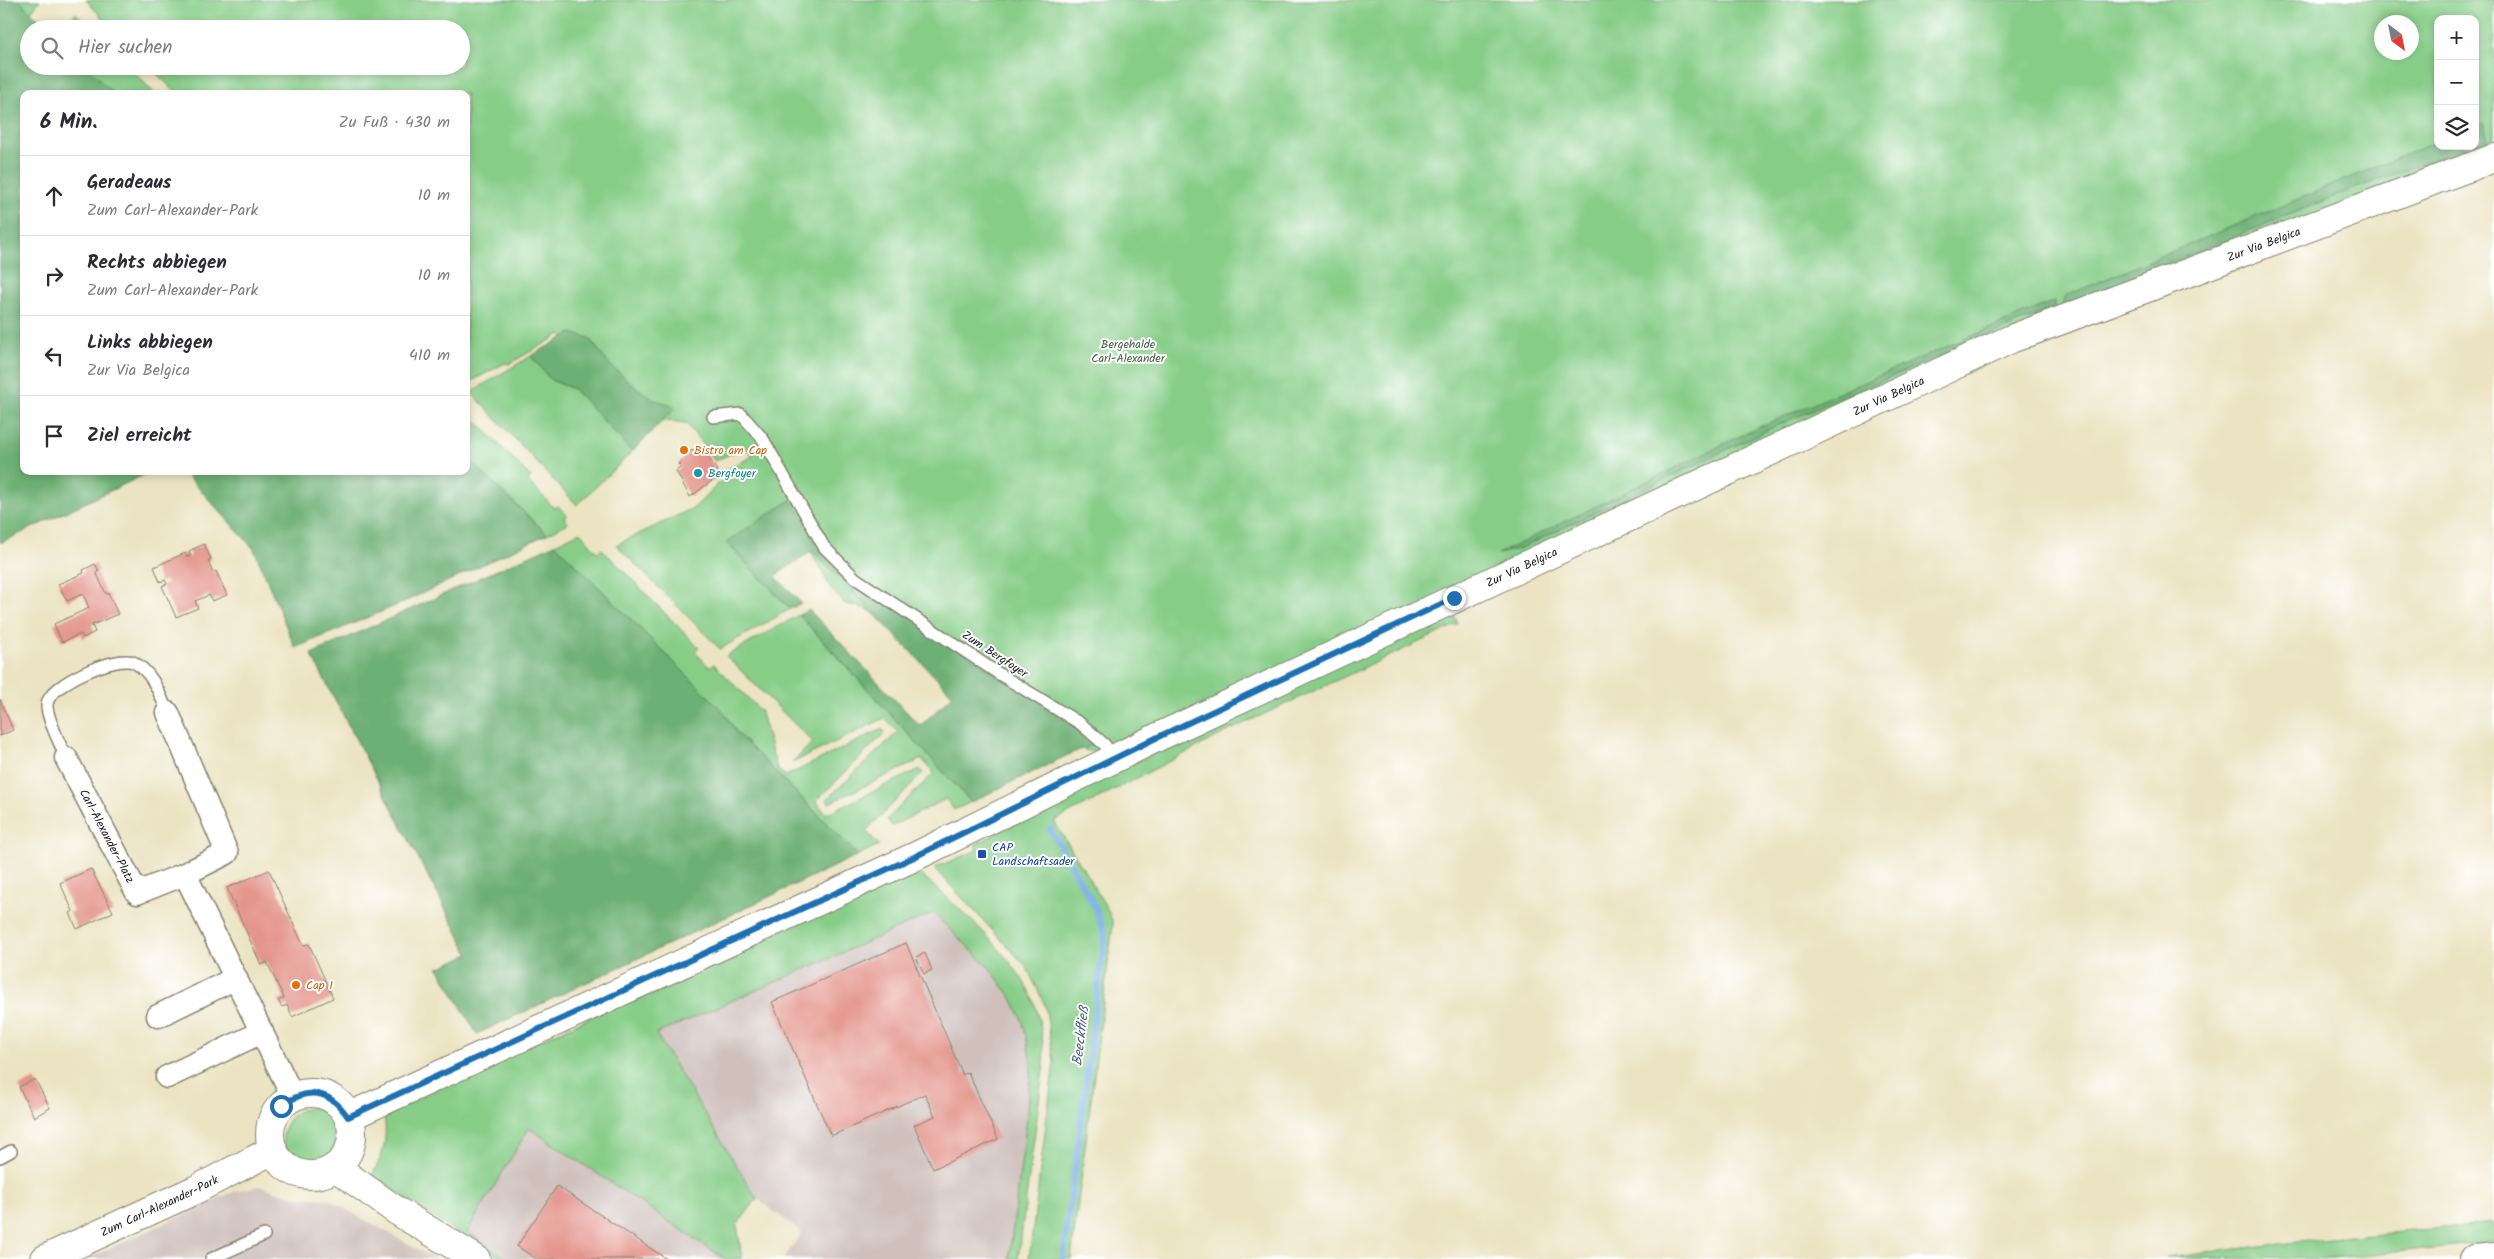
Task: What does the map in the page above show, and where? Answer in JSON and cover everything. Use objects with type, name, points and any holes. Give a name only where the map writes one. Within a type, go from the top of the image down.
[{"type":"street","name":"Zur Via Belgica","points":[[348,1117],[914,857],[1113,759],[2011,339],[2494,158]]},
{"type":"street","name":"Carl-Alexander-Platz","points":[[66,758],[137,893],[185,874],[226,853],[168,713]]},
{"type":"street","points":[[185,874],[293,1097]]},
{"type":"street","points":[[158,1016],[236,978]]},
{"type":"street","points":[[168,1077],[262,1032]]},
{"type":"street","points":[[306,1093],[319,1094],[331,1098],[341,1106],[348,1117],[352,1130],[351,1144],[345,1157],[335,1167],[322,1174],[300,1173],[281,1163],[274,1150],[270,1135],[273,1120],[281,1106],[293,1097],[306,1093]]},
{"type":"street","name":"Zum Carl-Alexander-Park","points":[[57,1257],[274,1150]]},
{"type":"street","points":[[335,1167],[397,1211],[476,1259]]},
{"type":"street","points":[[2474,1259],[2494,1257]]},
{"type":"lane","name":"Zum Bergfoyer","points":[[712,416],[741,414],[751,424],[763,439],[824,547],[855,578],[996,672],[1081,724],[1105,745],[1113,759]]},
{"type":"lane","points":[[66,758],[49,716],[47,705],[49,695],[60,685],[116,660],[126,659],[144,670],[152,678],[168,713]]},
{"type":"lane","points":[[0,1157],[12,1151]]},
{"type":"lane","points":[[211,1259],[264,1235]]},
{"type":"shaded area","points":[[933,912],[988,966],[1012,998],[1023,1022],[1031,1062],[1028,1110],[1009,1259],[784,1259],[802,1232],[757,1199],[656,1034]]},
{"type":"shaded area","points":[[529,1128],[725,1259],[507,1259],[467,1232]]},
{"type":"shaded area","points":[[260,1186],[294,1197],[328,1199],[435,1259],[87,1259],[235,1191]]},
{"type":"green space","points":[[0,0],[19,0],[39,20],[20,20],[20,75],[95,75],[110,90],[20,90],[20,475],[144,475],[0,543]]},
{"type":"green space","points":[[19,0],[40,0],[31,12]]},
{"type":"green space","name":"Bergehalde Carl-Alexander","points":[[86,0],[2494,0],[2494,150],[2336,211],[1099,753],[1084,750],[1075,736],[910,628],[858,606],[845,604],[831,589],[788,508],[726,542],[790,609],[720,649],[616,545],[695,507],[725,477],[725,471],[753,456],[745,447],[715,461],[686,423],[657,420],[594,370],[561,334],[509,364],[505,363],[470,382],[470,90],[173,90],[158,75],[470,75],[470,20],[104,20]]},
{"type":"green space","points":[[76,13],[83,20],[70,20]]},
{"type":"green space","points":[[95,75],[137,75],[151,90],[110,90]]},
{"type":"green space","points":[[2483,123],[2488,139],[2479,142],[2479,124]]},
{"type":"green space","points":[[2434,143],[2434,150],[2458,150],[2351,190],[2062,306],[2065,296]]},
{"type":"green space","points":[[2054,301],[2054,308],[1780,424],[1521,548],[1498,554],[1757,428]]},
{"type":"green space","points":[[571,333],[589,338],[609,364],[633,385],[652,399],[672,405],[675,408],[632,452],[574,389],[551,380],[531,356]]},
{"type":"green space","points":[[531,356],[551,380],[574,389],[632,452],[577,505],[471,392]]},
{"type":"green space","points":[[470,415],[531,477],[528,481],[554,508],[557,505],[567,515],[564,517],[568,523],[547,534],[470,461]]},
{"type":"green space","points":[[470,461],[547,534],[402,603],[295,648],[254,549],[187,475],[470,475]]},
{"type":"green space","points":[[791,500],[842,570],[838,576],[812,551],[775,576],[801,603],[790,609],[726,542]]},
{"type":"green space","points":[[580,532],[597,552],[602,549],[699,648],[695,652],[709,667],[714,664],[760,710],[777,769],[786,776],[882,729],[885,733],[816,801],[826,814],[920,769],[923,773],[866,831],[879,845],[858,855],[737,733],[723,711],[555,544]]},
{"type":"green space","points":[[555,544],[723,711],[737,733],[858,855],[477,1034],[438,968],[469,954],[311,654]]},
{"type":"green space","points":[[858,587],[925,626],[1082,732],[1095,744],[1072,753],[971,802],[799,615],[809,610],[920,726],[953,695],[850,589]]},
{"type":"green space","points":[[1447,611],[1455,617],[1458,624],[1232,729],[1054,821],[1108,910],[1113,924],[1071,1259],[1029,1259],[1054,1061],[1045,1005],[1026,966],[934,868],[977,850],[975,844],[1046,809],[1093,783]]},
{"type":"green space","points":[[799,615],[971,802],[954,810],[946,799],[892,826],[887,819],[934,773],[922,759],[829,803],[827,799],[898,732],[885,718],[792,763],[813,742],[726,656]]},
{"type":"green space","points":[[916,870],[979,927],[1008,960],[1021,977],[1037,1010],[1044,1064],[1018,1259],[1009,1259],[1028,1110],[1031,1062],[1023,1022],[1012,998],[988,966],[933,913],[656,1034],[757,1199],[737,1225],[742,1259],[725,1259],[529,1128],[467,1232],[507,1259],[495,1259],[372,1175],[384,1147],[384,1117],[461,1076]]},
{"type":"green space","points":[[312,1108],[328,1113],[336,1121],[341,1137],[336,1153],[328,1161],[312,1166],[296,1161],[288,1153],[283,1137],[288,1121],[296,1113]]},
{"type":"green space","points":[[2494,1223],[2494,1242],[2324,1259],[2166,1258],[2269,1245]]},
{"type":"building","name":"Bergfoyer","points":[[701,446],[720,475],[690,497],[676,471],[681,467],[678,464],[692,450],[694,453]]},
{"type":"building","points":[[204,544],[211,559],[208,561],[213,573],[216,571],[227,595],[212,601],[209,595],[195,601],[198,608],[176,617],[162,586],[167,584],[165,580],[160,582],[154,567],[185,553],[187,557],[191,556],[189,551]]},
{"type":"building","points":[[95,564],[99,571],[96,572],[106,594],[108,593],[118,614],[92,625],[95,632],[83,638],[81,634],[62,642],[54,624],[89,608],[83,594],[67,601],[58,584],[84,573],[83,570]]},
{"type":"building","points":[[0,699],[13,730],[0,736]]},
{"type":"building","points":[[91,869],[113,912],[77,929],[70,913],[73,911],[60,883]]},
{"type":"building","points":[[269,870],[303,945],[309,944],[333,998],[292,1017],[287,1005],[282,1007],[278,1001],[284,998],[267,962],[261,965],[227,888]]},
{"type":"building","points":[[906,943],[963,1075],[968,1072],[998,1139],[933,1169],[914,1125],[935,1116],[925,1094],[831,1136],[772,1002]]},
{"type":"building","points":[[925,953],[932,970],[924,974],[916,957]]},
{"type":"building","points":[[35,1079],[50,1108],[34,1117],[19,1087]]},
{"type":"building","points":[[557,1186],[667,1259],[536,1259],[517,1246]]},
{"type":"waterway","name":"Beeckfließ","points":[[1050,829],[1095,907],[1105,936],[1063,1259]]},
{"type":"place","name":"Bistro am Cap","points":[[684,450]]},
{"type":"place","name":"Bergfoyer","points":[[698,473]]},
{"type":"place","name":"CAP Landschaftsader","points":[[982,854]]},
{"type":"place","name":"Cap 1","points":[[296,985]]},
{"type":"route","points":[[281,1106],[293,1097],[306,1093],[319,1094],[331,1098],[341,1106],[348,1117],[376,1105],[914,857],[1160,736],[1454,598]]}]
